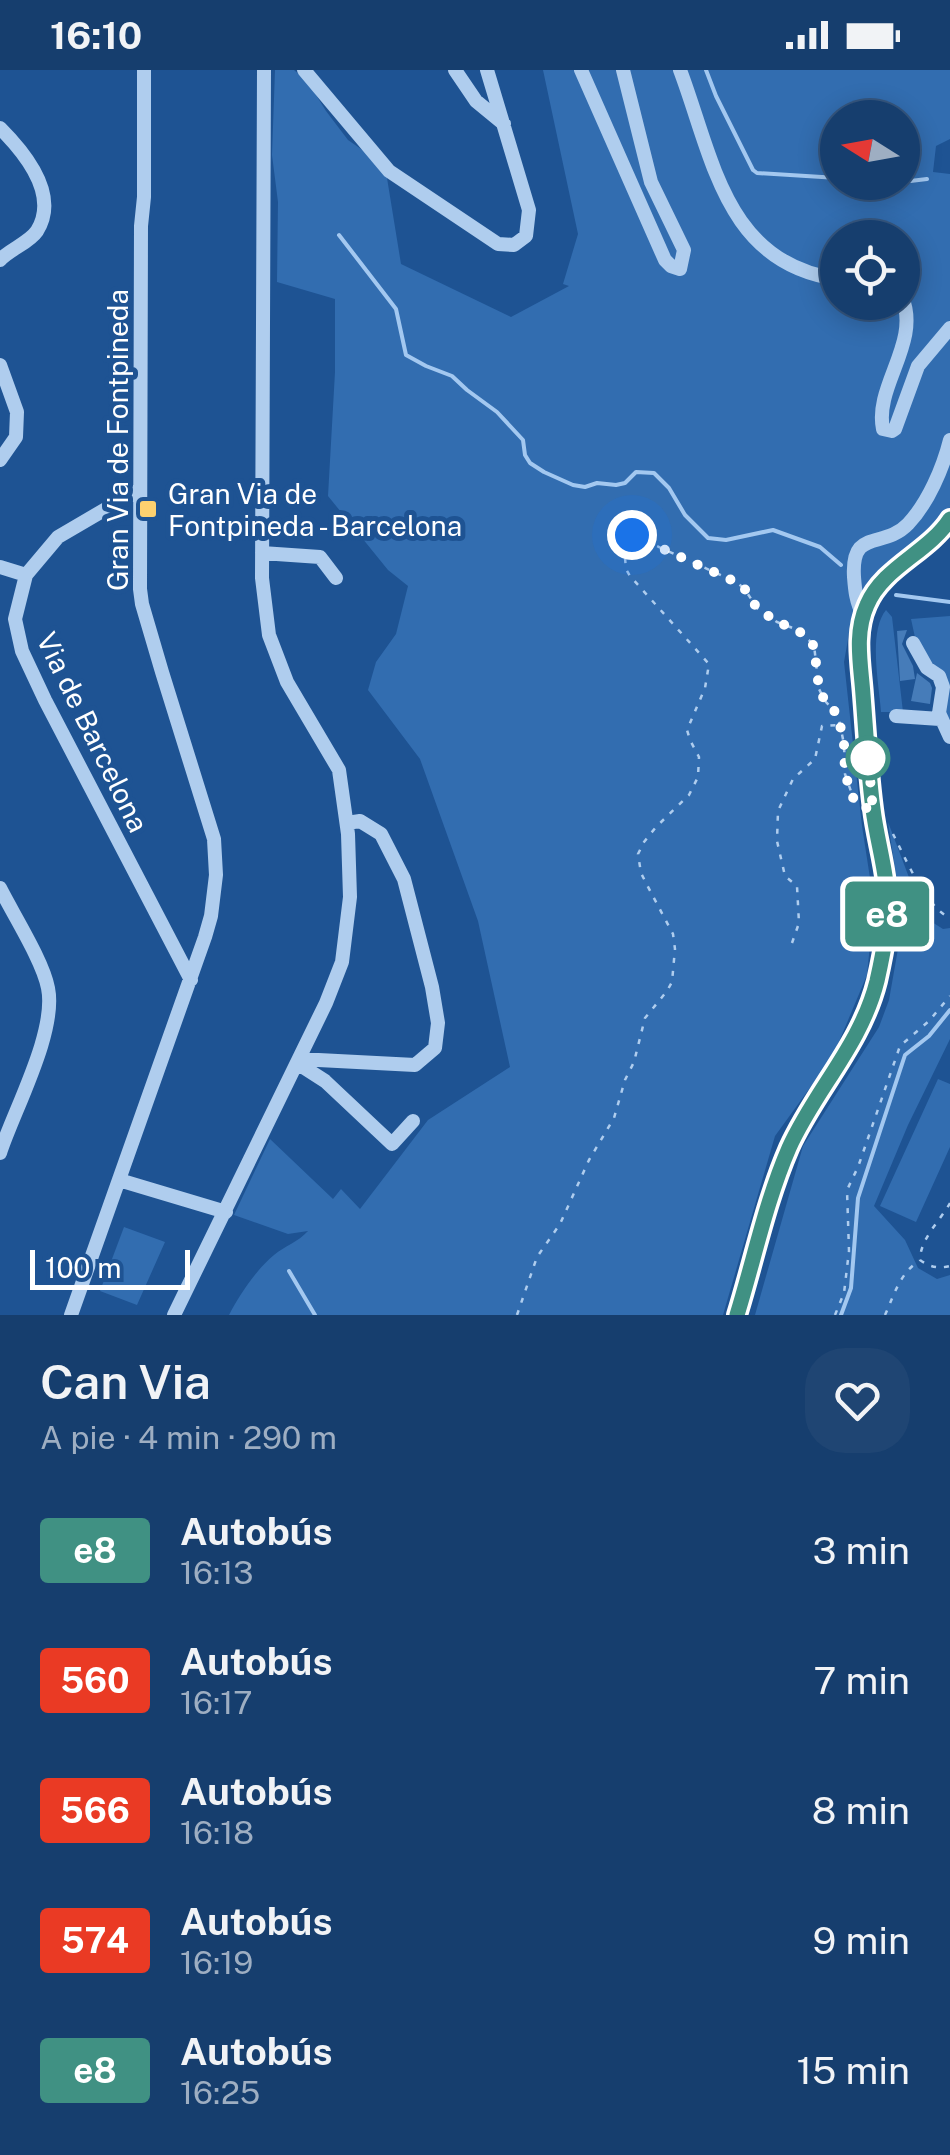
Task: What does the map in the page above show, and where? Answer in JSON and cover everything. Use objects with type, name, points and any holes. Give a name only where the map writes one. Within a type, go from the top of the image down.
[{"type":"main road","points":[[737,1315],[789,1150],[859,1032],[876,982],[886,929],[888,902],[873,811],[860,656],[863,615],[868,600],[884,580],[933,540],[950,519]]},
{"type":"street","name":"Gran Via de Fontpineda","points":[[71,1315],[191,980],[211,916],[216,875],[214,840],[142,604],[144,70]]},
{"type":"street","points":[[174,1315],[326,1003],[342,962],[350,897],[347,823],[339,770],[286,682],[268,635],[262,578],[264,70]]},
{"type":"street","points":[[304,70],[389,172],[498,244],[514,246],[526,236],[528,210],[487,70]]},
{"type":"street","points":[[455,70],[476,100],[504,124]]},
{"type":"street","points":[[582,70],[664,260],[680,269],[684,250],[657,197],[623,70]]},
{"type":"street","points":[[680,70],[708,154],[735,214],[784,263],[820,275]]},
{"type":"street","points":[[0,128],[19,147],[42,184],[42,216],[36,233],[0,260]]},
{"type":"street","points":[[908,320],[881,423],[883,429],[892,431],[918,366],[950,328]]},
{"type":"street","points":[[0,366],[17,412],[16,437],[0,460]]},
{"type":"street","points":[[863,615],[856,594],[853,560],[861,546],[885,539],[908,524],[936,478],[950,440]]},
{"type":"street","name":"Via de Barcelona","points":[[140,489],[58,537],[26,574],[15,619],[22,651],[191,980]]},
{"type":"street","points":[[262,552],[320,557],[336,578]]},
{"type":"street","points":[[0,567],[26,574]]},
{"type":"street","points":[[854,568],[884,580]]},
{"type":"street","points":[[913,644],[943,687],[940,719],[950,736]]},
{"type":"street","points":[[896,716],[940,719]]},
{"type":"street","points":[[298,1061],[415,1065],[435,1048],[438,1023],[432,988],[404,878],[380,834],[360,820],[347,823]]},
{"type":"street","points":[[0,888],[42,970],[50,1005],[37,1057],[1,1148]]},
{"type":"street","points":[[298,1061],[392,1144],[412,1120]]},
{"type":"street","points":[[119,1180],[226,1212]]},
{"type":"path","points":[[517,1315],[536,1257],[560,1224],[582,1173],[614,1118],[645,1018],[668,991],[673,975],[673,934],[646,885],[638,854],[662,820],[689,795],[698,776],[699,757],[687,730],[704,688],[708,664],[630,576],[624,536],[628,532],[736,582],[757,608],[798,630],[814,646],[819,689],[838,715],[845,774],[855,803],[873,811]]},
{"type":"path","points":[[792,943],[799,923],[797,886],[785,876],[777,841],[778,811],[794,778],[814,759],[822,726],[840,725]]},
{"type":"path","points":[[890,828],[931,903],[950,918]]},
{"type":"path","points":[[835,1315],[844,1292],[849,1251],[847,1190],[900,1046],[930,1021],[950,996]]},
{"type":"path","points":[[885,1315],[899,1282],[909,1267],[920,1260],[922,1245],[950,1203]]},
{"type":"path","points":[[920,1260],[929,1266],[950,1266]]},
{"type":"shaded area","points":[[275,70],[294,70],[308,82],[348,140],[374,158],[387,178],[401,264],[511,317],[569,286],[563,284],[578,234],[543,70],[950,70],[950,139],[936,146],[933,172],[950,174],[950,508],[864,597],[856,594],[844,662],[874,904],[867,975],[833,1056],[775,1136],[723,1315],[229,1315],[261,1268],[308,1231],[288,1234],[234,1215],[270,1139],[333,1199],[341,1189],[360,1209],[428,1120],[510,1067],[478,921],[420,759],[368,690],[376,662],[396,634],[408,586],[388,570],[328,496],[335,299],[277,282],[278,202],[272,155]]},
{"type":"shaded area","points":[[886,610],[892,617],[903,712],[881,712],[876,645]]},
{"type":"shaded area","points":[[950,616],[950,724],[945,719],[948,693],[916,642],[911,619]]},
{"type":"shaded area","points":[[888,822],[924,917],[943,929],[950,928],[950,1039],[874,1206],[905,1240],[918,1268],[937,1279],[950,1275],[950,1315],[755,1315],[803,1146],[879,1027],[889,1000],[898,949],[899,895]]},
{"type":"shaded area","points":[[938,1079],[950,1084],[950,1147],[916,1222],[880,1206]]},
{"type":"shaded area","points":[[124,1227],[165,1242],[137,1305],[100,1291]]},
{"type":"building","points":[[907,630],[902,644],[915,679],[900,681],[897,631]]},
{"type":"building","points":[[917,673],[930,683],[930,704],[911,701]]},
{"type":"waterway","points":[[706,70],[753,170],[820,177]]},
{"type":"waterway","points":[[920,180],[927,179]]},
{"type":"waterway","points":[[339,235],[396,309],[406,355],[452,376],[497,412],[523,440],[530,463],[585,487],[625,483],[636,472],[654,473],[708,538],[726,540],[773,530],[820,547],[841,565]]},
{"type":"waterway","points":[[896,595],[950,602]]},
{"type":"waterway","points":[[841,1315],[851,1288],[858,1198],[905,1055],[929,1036],[950,1010]]},
{"type":"waterway","points":[[289,1271],[315,1315]]},
{"type":"bus line","name":"e8","points":[[737,1315],[789,1150],[859,1032],[882,954],[888,902],[868,756],[859,632],[863,615],[868,600],[884,580],[933,540],[950,519]]},
{"type":"place","name":"Gran Via de Fontpineda - Barcelona","points":[[148,509]]},
{"type":"route","points":[[632,535],[736,582],[757,608],[798,630],[814,646],[819,689],[838,715],[845,774],[855,803],[873,811],[868,758]]}]
